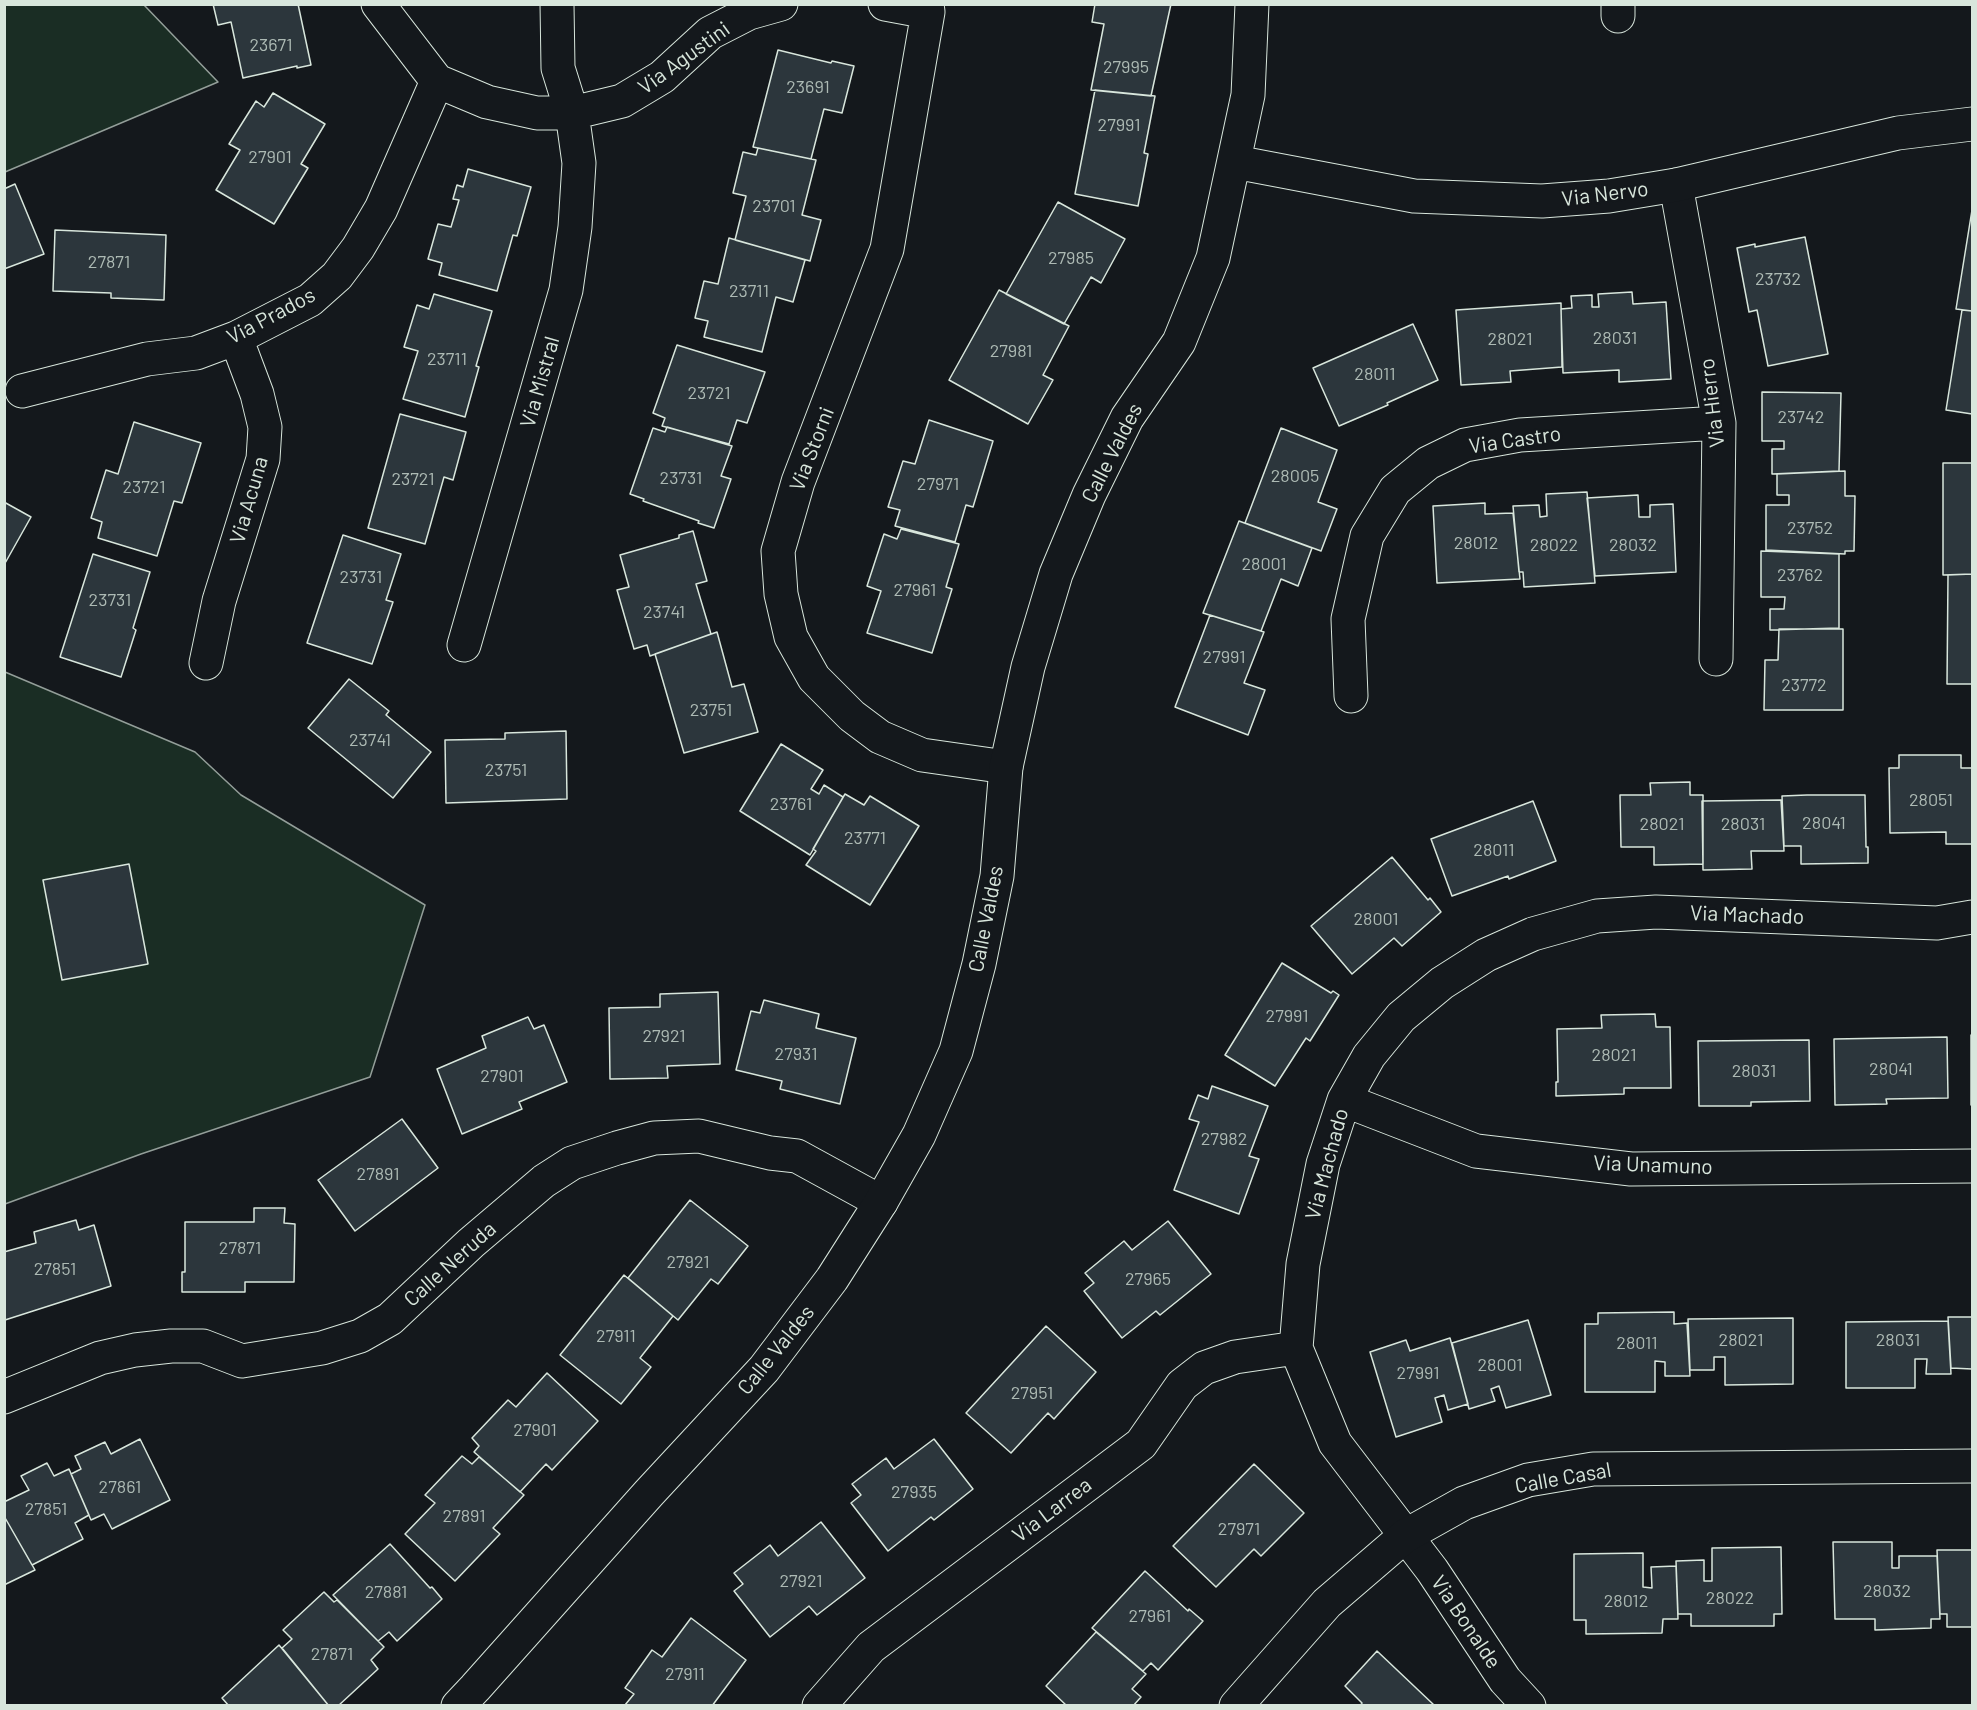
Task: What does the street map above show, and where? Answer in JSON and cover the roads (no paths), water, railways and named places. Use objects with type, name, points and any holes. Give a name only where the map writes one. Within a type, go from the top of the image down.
[{"type":"street","points":[[378,4],[437,81]]},
{"type":"street","name":"Via Mistral","points":[[464,645],[566,290],[575,227],[579,163],[572,113],[558,68],[557,4]]},
{"type":"street","name":"Via Agustini","points":[[437,81],[497,104],[537,113],[572,113],[622,101],[662,77],[710,33],[749,13],[781,4]]},
{"type":"street","points":[[885,4],[927,8]]},
{"type":"street","name":"Calle Valdes","points":[[458,1706],[764,1369],[832,1279],[881,1202],[919,1135],[956,1051],[979,963],[997,876],[1006,767],[1028,667],[1056,574],[1089,495],[1127,418],[1179,342],[1213,258],[1248,95],[1252,4]]},
{"type":"street","name":"Via Storni","points":[[927,8],[887,249],[798,482],[778,551],[781,594],[791,637],[814,678],[852,716],[880,737],[922,755],[1006,767]]},
{"type":"street","name":"Via Prados","points":[[22,391],[147,359],[196,353],[236,338],[310,300],[337,276],[358,248],[381,209],[437,81]]},
{"type":"street","name":"Via Nervo","points":[[1235,162],[1414,196],[1542,201],[1609,196],[1676,185],[1898,133],[1972,124]]},
{"type":"street","name":"Via Hierro","points":[[1676,185],[1719,423],[1716,659]]},
{"type":"street","name":"Via Acuna","points":[[206,663],[219,601],[263,459],[265,427],[257,394],[236,338]]},
{"type":"street","name":"Via Castro","points":[[1351,696],[1348,619],[1367,536],[1395,490],[1428,463],[1466,445],[1520,435],[1719,423]]},
{"type":"street","name":"Via Machado","points":[[1404,1536],[1335,1443],[1296,1348],[1303,1264],[1323,1164],[1344,1100],[1369,1056],[1401,1017],[1442,983],[1486,955],[1533,934],[1597,916],[1656,912],[1937,923],[1972,916]]},
{"type":"street","name":"Via Unamuno","points":[[1344,1100],[1476,1151],[1630,1168],[1972,1167]]},
{"type":"street","name":"Calle Neruda","points":[[4,1396],[100,1358],[135,1350],[171,1346],[203,1346],[242,1361],[322,1348],[360,1336],[390,1319],[471,1243],[544,1181],[572,1163],[654,1138],[699,1136],[770,1153],[797,1156],[881,1202]]},
{"type":"street","name":"Via Larrea","points":[[819,1706],[871,1647],[1141,1444],[1182,1385],[1204,1368],[1235,1358],[1296,1348]]},
{"type":"street","name":"Calle Casal","points":[[1236,1706],[1327,1603],[1404,1536],[1464,1503],[1528,1480],[1593,1468],[1972,1466]]},
{"type":"street","name":"Via Bonalde","points":[[1404,1536],[1432,1570],[1505,1680],[1529,1706]]}]
